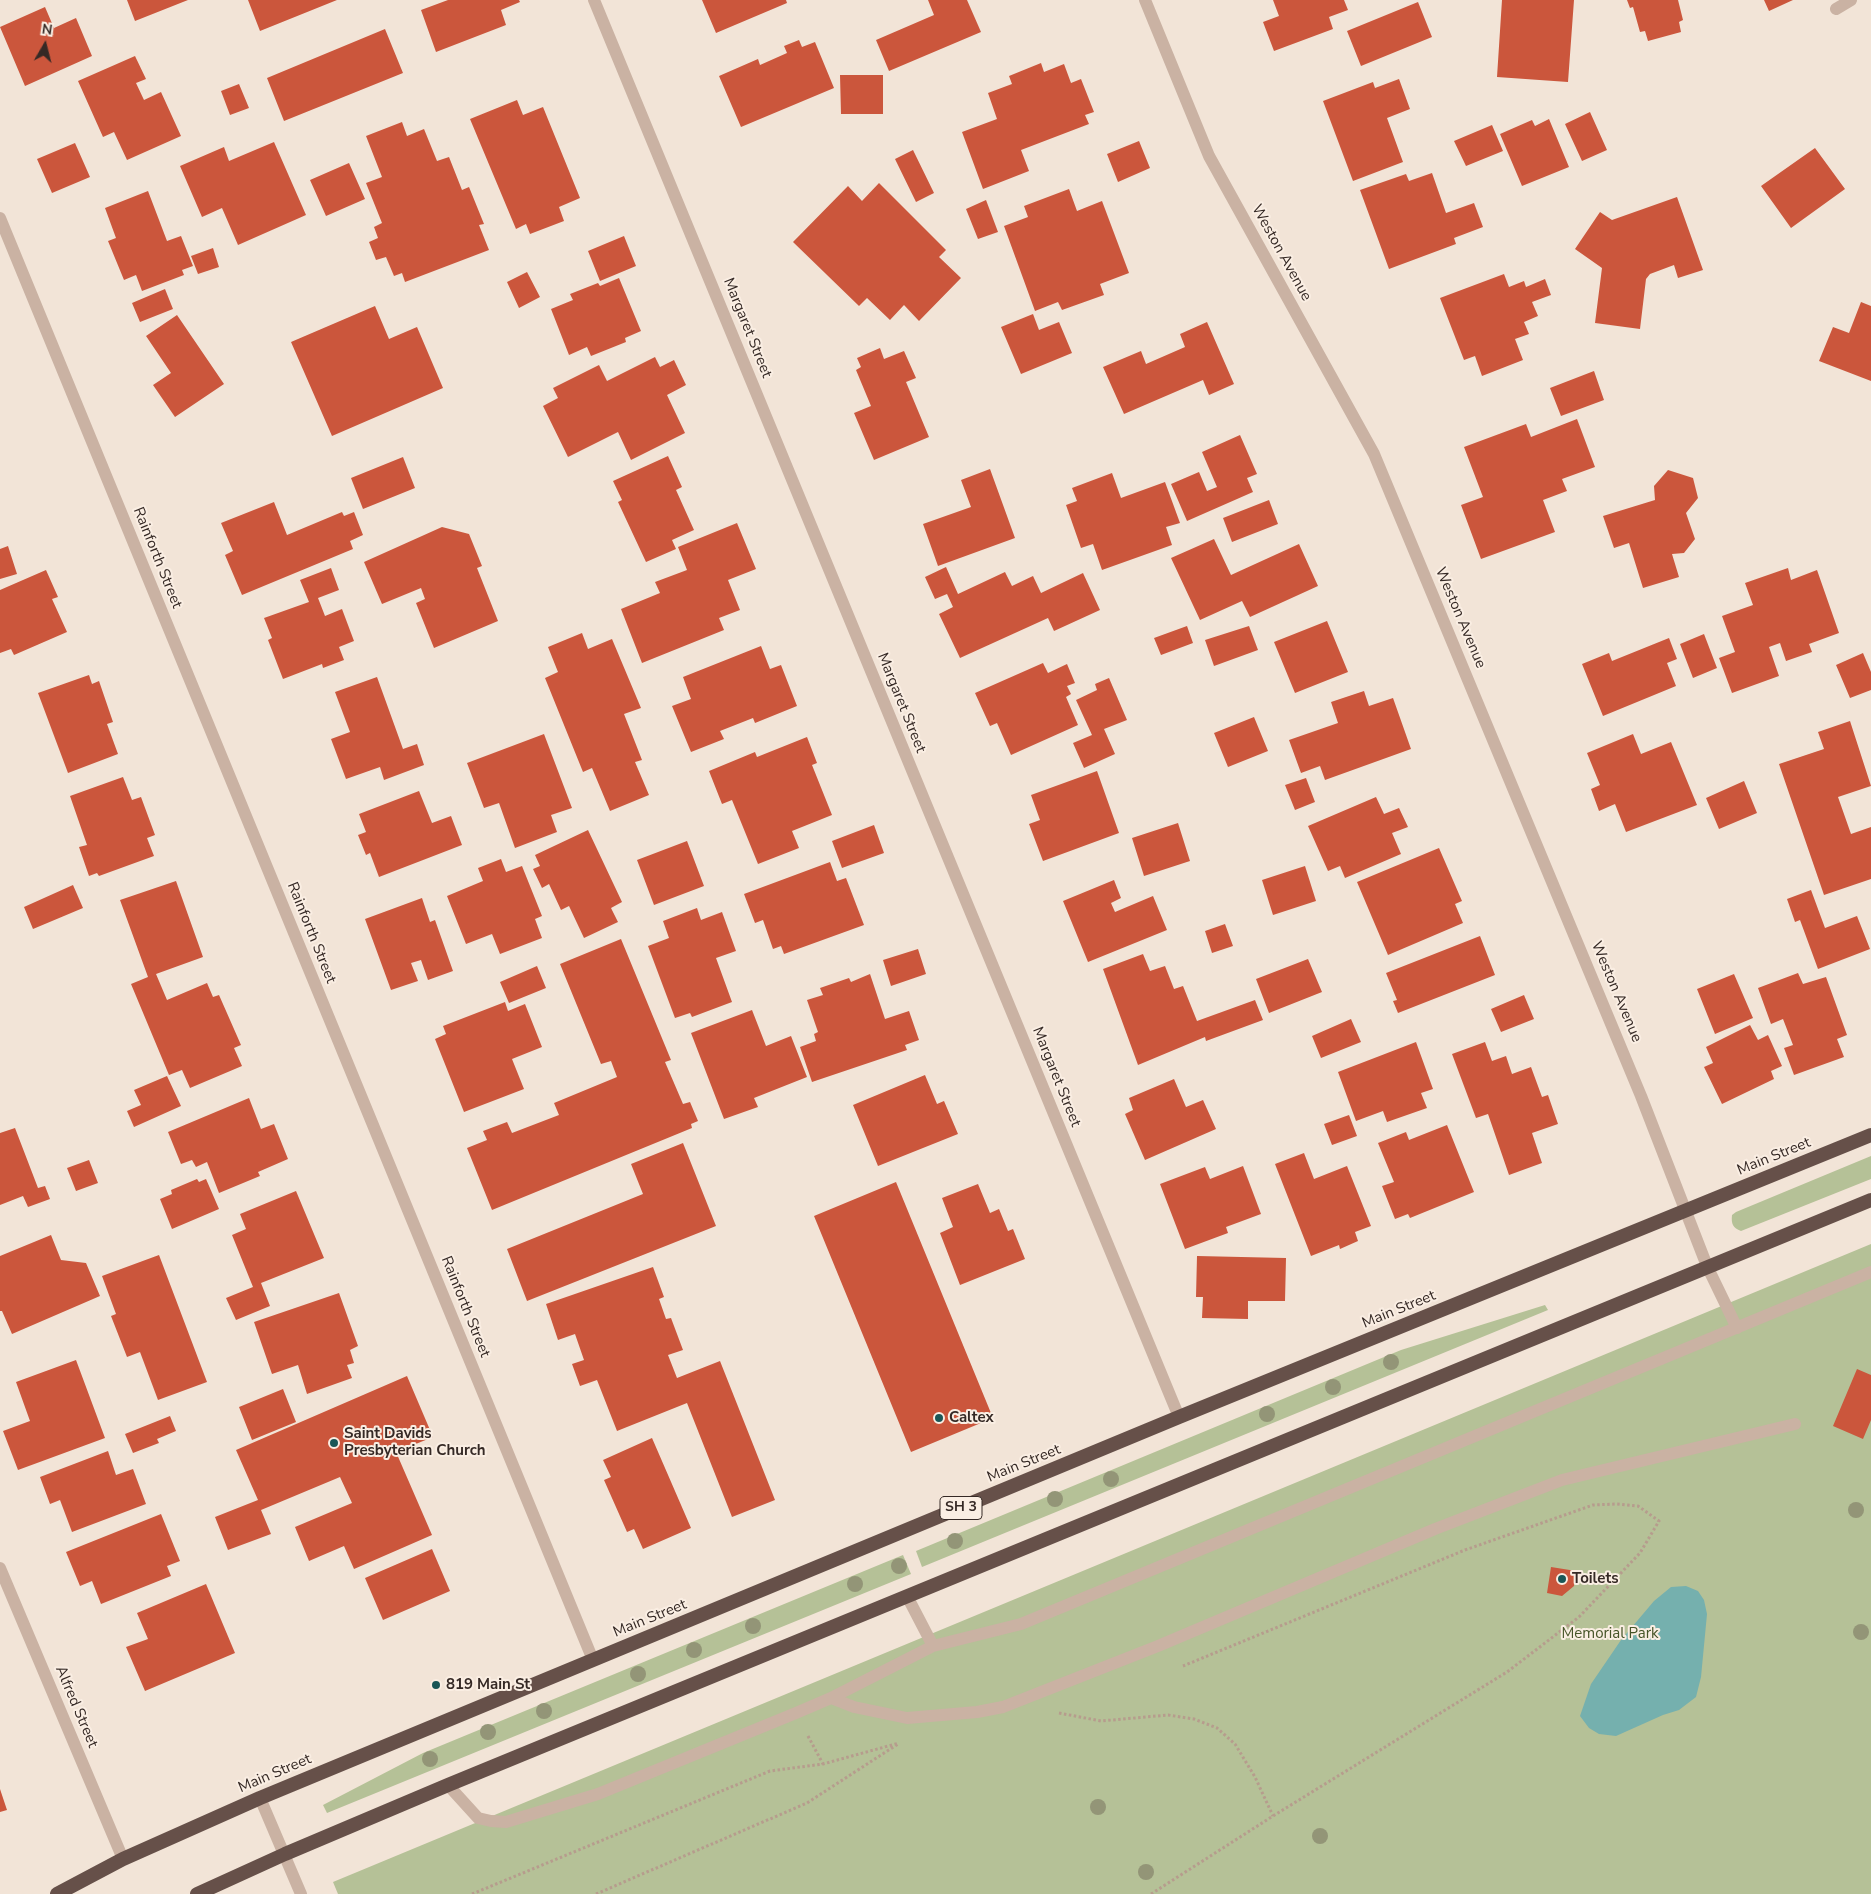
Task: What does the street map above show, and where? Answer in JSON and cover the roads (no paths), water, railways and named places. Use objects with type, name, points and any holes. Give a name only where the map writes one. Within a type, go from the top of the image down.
[{"type":"highway","name":"Main Street","points":[[57,1894],[123,1859],[260,1798],[1179,1417],[1871,1135]]},
{"type":"highway","points":[[197,1894],[285,1854],[448,1785],[1871,1200]]},
{"type":"street","name":"Margaret Street","points":[[594,0],[1179,1417]]},
{"type":"street","name":"Weston Avenue","points":[[1144,0],[1209,156],[1374,454],[1642,1096],[1707,1266],[1737,1328]]},
{"type":"street","points":[[1836,8],[1851,0]]},
{"type":"street","name":"Rainforth Street","points":[[0,218],[593,1660]]},
{"type":"street","points":[[448,1785],[478,1818],[506,1822],[598,1794],[831,1698],[933,1646],[1021,1624],[1871,1272]]},
{"type":"street","points":[[831,1698],[854,1707],[907,1718],[977,1712],[1003,1707],[1158,1646],[1435,1529],[1562,1480],[1795,1424]]},
{"type":"street","name":"Alfred Street","points":[[0,1568],[123,1859]]},
{"type":"street","points":[[907,1596],[933,1646]]},
{"type":"street","points":[[260,1798],[301,1894]]},
{"type":"water","points":[[1686,1586],[1698,1591],[1704,1600],[1707,1614],[1701,1677],[1696,1697],[1679,1710],[1616,1736],[1599,1734],[1589,1728],[1580,1716],[1591,1684],[1621,1640],[1654,1601],[1671,1587]]},
{"type":"place","name":"Caltex","points":[[939,1418]]},
{"type":"place","name":"Saint Davids Presbyterian Church","points":[[334,1443]]},
{"type":"place","name":"Toilets","points":[[1562,1579]]},
{"type":"place","name":"819 Main St","points":[[436,1685]]},
{"type":"park label","name":"Memorial Park","points":[[1610,1634]]}]
